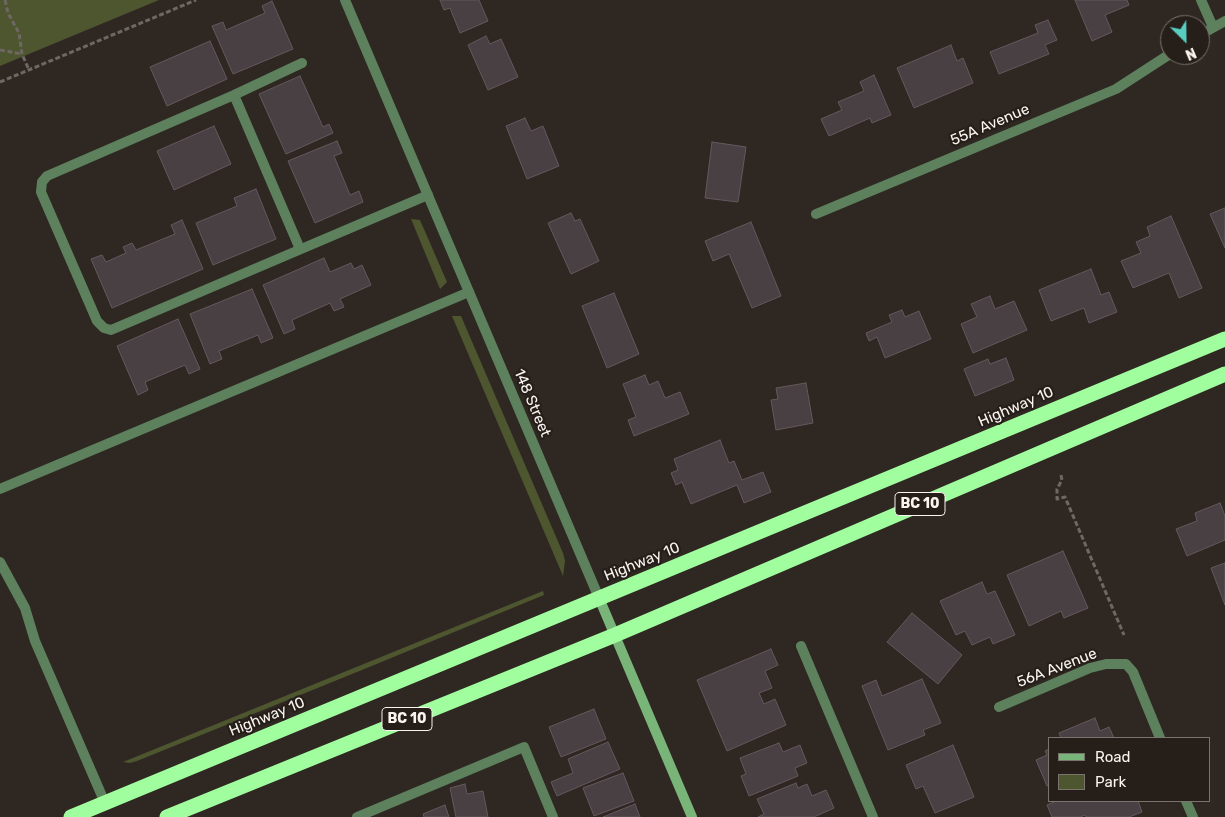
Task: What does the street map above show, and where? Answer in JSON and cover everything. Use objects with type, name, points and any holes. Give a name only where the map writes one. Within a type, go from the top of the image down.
[{"type":"highway","name":"Highway 10","points":[[71,817],[1225,339]]},
{"type":"highway","name":"BC 10","points":[[167,817],[615,635],[1225,374]]},
{"type":"main road","name":"148 Street","points":[[599,598],[692,817]]},
{"type":"street","name":"148 Street","points":[[345,0],[599,598]]},
{"type":"street","points":[[1201,0],[1213,27]]},
{"type":"street","points":[[1210,29],[1225,21]]},
{"type":"street","name":"55A Avenue","points":[[816,214],[1116,89],[1160,60]]},
{"type":"street","points":[[302,63],[234,95],[47,176],[42,182],[41,192],[97,321],[104,328],[111,330],[428,195]]},
{"type":"street","points":[[234,95],[300,249]]},
{"type":"street","points":[[0,489],[469,292]]},
{"type":"street","points":[[0,562],[25,608],[35,641],[105,803]]},
{"type":"street","points":[[801,646],[873,817]]},
{"type":"street","name":"56A Avenue","points":[[999,707],[1090,668],[1106,664],[1126,664],[1133,672],[1160,737]]},
{"type":"street","points":[[357,817],[524,747],[553,817]]},
{"type":"street","points":[[1186,802],[1193,817]]},
{"type":"path","points":[[5,0],[8,13],[19,33],[22,54],[29,70]]},
{"type":"path","points":[[0,82],[196,0]]},
{"type":"path","points":[[0,50],[22,54]]},
{"type":"path","points":[[1061,475],[1062,480],[1057,489],[1057,499],[1065,497],[1124,635]]},
{"type":"green space","points":[[0,0],[159,0],[0,66]]},
{"type":"green space","points":[[411,219],[420,220],[447,282],[440,289]]},
{"type":"green space","points":[[452,316],[461,316],[563,553],[565,561],[563,576]]},
{"type":"green space","points":[[543,591],[544,595],[362,670],[137,761],[123,762]]},
{"type":"building","points":[[440,0],[479,0],[488,21],[460,33],[450,8],[444,10]]},
{"type":"building","points":[[1075,0],[1127,0],[1129,5],[1105,15],[1112,32],[1092,41]]},
{"type":"building","points":[[272,1],[293,49],[233,74],[212,26],[223,22],[226,30],[265,13],[262,6]]},
{"type":"building","points":[[1048,20],[1057,40],[1045,45],[1049,54],[999,74],[990,52],[1038,33],[1035,25]]},
{"type":"building","points":[[486,36],[490,44],[501,39],[518,77],[488,90],[468,45]]},
{"type":"building","points":[[210,41],[227,79],[167,106],[150,67]]},
{"type":"building","points":[[951,45],[957,61],[963,58],[973,83],[914,108],[897,68]]},
{"type":"building","points":[[874,75],[891,115],[872,123],[870,118],[829,136],[821,119],[842,110],[838,102],[864,91],[860,82]]},
{"type":"building","points":[[300,76],[323,127],[329,124],[333,133],[286,154],[259,94]]},
{"type":"building","points":[[525,118],[531,131],[543,126],[559,166],[527,179],[506,126]]},
{"type":"building","points":[[214,126],[231,164],[174,190],[157,151]]},
{"type":"building","points":[[337,141],[342,153],[334,156],[350,195],[359,191],[363,202],[315,223],[288,161]]},
{"type":"building","points":[[712,142],[746,147],[738,202],[705,198]]},
{"type":"building","points":[[256,189],[276,239],[213,265],[196,223],[237,206],[234,198]]},
{"type":"building","points":[[1225,208],[1225,248],[1210,214]]},
{"type":"building","points":[[571,213],[575,221],[580,219],[599,261],[571,274],[548,223]]},
{"type":"building","points":[[1171,216],[1202,288],[1179,298],[1169,273],[1133,288],[1121,261],[1141,253],[1136,242],[1150,236],[1147,227]]},
{"type":"building","points":[[182,220],[203,269],[112,308],[91,259],[102,255],[106,262],[126,253],[123,247],[132,243],[136,250],[175,234],[171,225]]},
{"type":"building","points":[[751,222],[781,296],[752,308],[729,254],[713,261],[705,241]]},
{"type":"building","points":[[324,258],[330,272],[351,263],[354,269],[362,265],[371,285],[340,299],[344,307],[334,311],[330,303],[292,320],[295,329],[284,334],[263,285]]},
{"type":"building","points":[[1091,269],[1101,295],[1109,292],[1117,312],[1089,323],[1084,308],[1051,321],[1039,290]]},
{"type":"building","points":[[252,289],[273,338],[261,343],[258,335],[219,351],[222,359],[210,364],[190,314]]},
{"type":"building","points":[[614,293],[639,354],[607,368],[582,306]]},
{"type":"building","points":[[990,296],[995,309],[1014,301],[1027,330],[973,353],[961,324],[977,317],[971,304]]},
{"type":"building","points":[[902,310],[905,317],[919,311],[931,339],[885,358],[877,337],[869,341],[866,333],[892,322],[889,315]]},
{"type":"building","points":[[178,319],[200,369],[189,374],[185,365],[145,382],[148,390],[138,395],[117,346]]},
{"type":"building","points":[[1006,358],[1014,380],[975,396],[964,369],[988,359],[990,364]]},
{"type":"building","points":[[645,375],[649,385],[658,381],[665,398],[680,392],[689,414],[634,436],[628,420],[636,417],[623,384]]},
{"type":"building","points":[[806,383],[813,423],[776,430],[771,400],[778,399],[776,388]]},
{"type":"building","points":[[720,440],[729,463],[734,461],[742,480],[763,472],[771,492],[744,503],[737,485],[691,504],[682,482],[676,485],[671,473],[678,470],[674,459]]},
{"type":"building","points":[[1220,503],[1225,516],[1225,540],[1187,556],[1176,529],[1197,521],[1195,513]]},
{"type":"building","points":[[1063,551],[1088,608],[1064,618],[1061,611],[1029,626],[1007,575]]},
{"type":"building","points":[[1225,563],[1225,605],[1211,568]]},
{"type":"building","points":[[982,582],[987,594],[995,591],[1015,635],[993,644],[990,637],[972,645],[965,631],[956,635],[940,601]]},
{"type":"building","points":[[912,613],[962,655],[938,684],[887,642]]},
{"type":"building","points":[[771,649],[778,665],[765,671],[772,688],[759,693],[764,704],[775,699],[786,725],[727,751],[697,680]]},
{"type":"building","points":[[922,679],[941,723],[923,730],[925,735],[888,750],[862,686],[876,680],[882,696]]},
{"type":"building","points":[[594,709],[606,739],[561,757],[549,727]]},
{"type":"building","points":[[1095,718],[1100,731],[1109,727],[1114,737],[1061,737],[1059,733]]},
{"type":"building","points":[[608,742],[620,769],[557,796],[551,782],[573,773],[568,759]]},
{"type":"building","points":[[779,743],[783,752],[800,745],[807,763],[795,768],[798,776],[749,796],[741,776],[746,774],[740,758]]},
{"type":"building","points":[[953,745],[974,797],[935,813],[923,786],[916,789],[906,765]]},
{"type":"building","points":[[1048,750],[1047,786],[1036,760],[1047,755],[1045,751]]},
{"type":"building","points":[[623,773],[634,801],[594,816],[583,788]]},
{"type":"building","points":[[796,783],[798,788],[807,784],[812,796],[826,790],[834,808],[814,817],[758,817],[764,814],[757,799]]},
{"type":"building","points":[[465,784],[467,794],[483,791],[488,817],[456,817],[450,788]]},
{"type":"building","points":[[1054,802],[1138,802],[1142,812],[1129,817],[1086,817],[1085,815],[1080,817],[1052,817],[1047,805]]},
{"type":"building","points":[[635,804],[640,817],[603,817]]},
{"type":"building","points":[[445,805],[449,817],[424,817],[423,814]]}]
